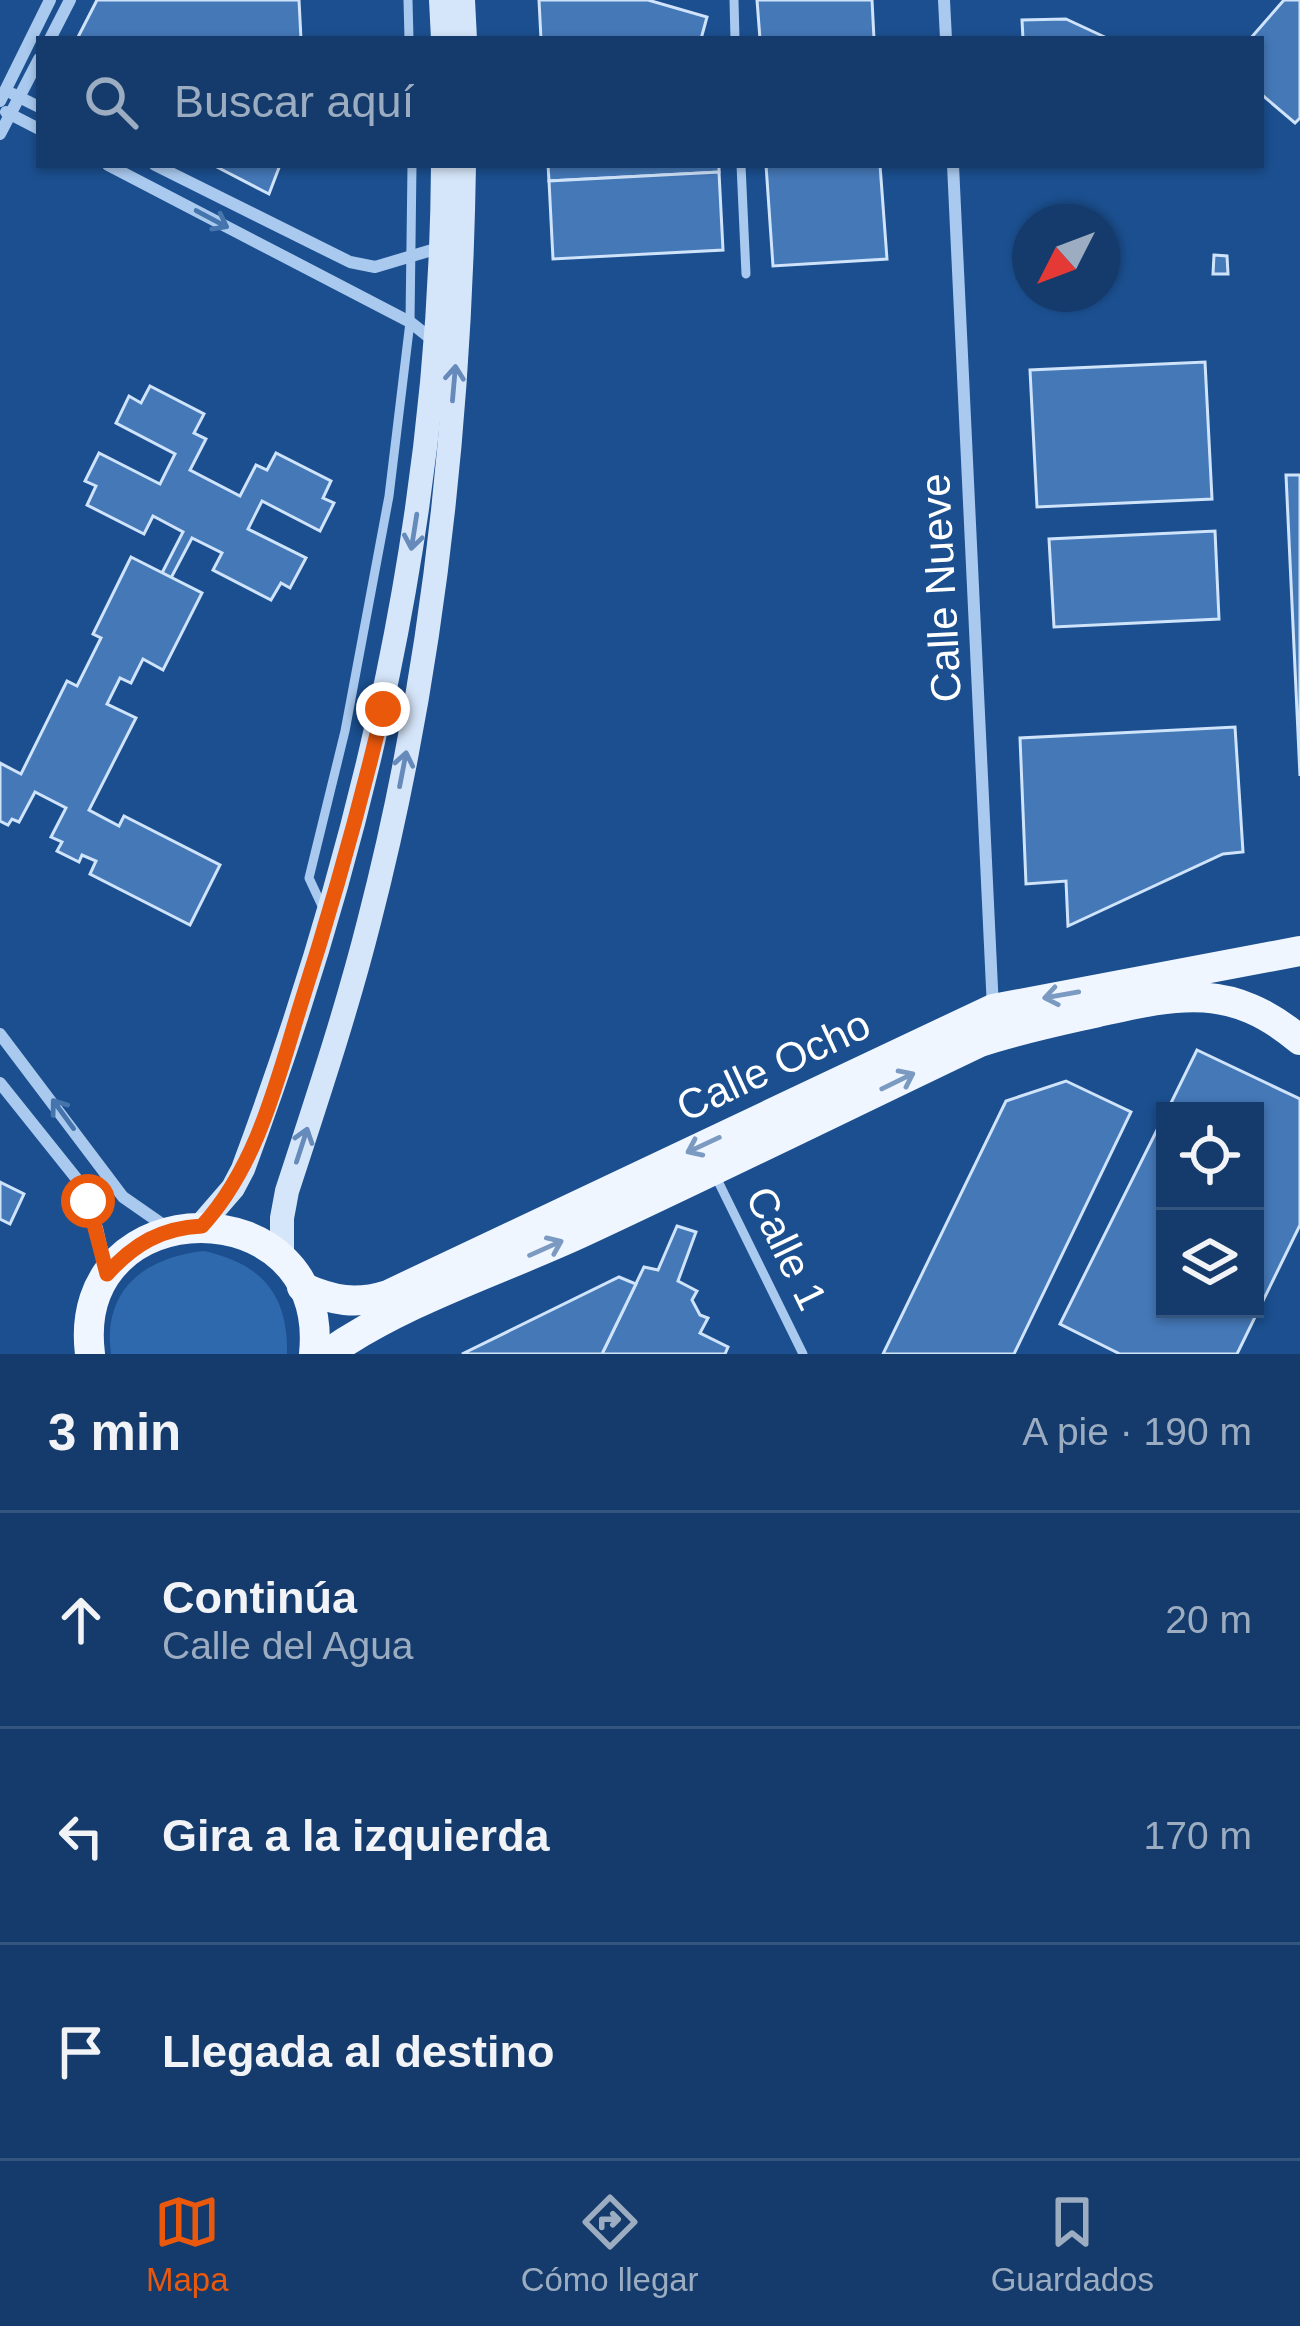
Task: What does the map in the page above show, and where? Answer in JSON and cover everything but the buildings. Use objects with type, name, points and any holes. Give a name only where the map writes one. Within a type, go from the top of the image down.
[{"type":"main road","name":"Calle Ocho","points":[[302,1287],[346,1302],[363,1303],[388,1295],[993,1009],[1300,951]]},
{"type":"main road","name":"Calle Ocho","points":[[328,1354],[408,1309],[980,1042],[1078,1016],[1195,994],[1249,1007],[1300,1040]]},
{"type":"main road","points":[[1300,1008],[1300,1022]]},
{"type":"main road","points":[[90,1354],[93,1304],[107,1274],[146,1240],[170,1230],[202,1226],[231,1229],[259,1241],[282,1259],[302,1287],[312,1312],[314,1354]]},
{"type":"street","points":[[0,134],[3,100],[50,0]]},
{"type":"street","points":[[52,36],[70,0]]},
{"type":"street","points":[[442,0],[443,36]]},
{"type":"street","points":[[464,0],[465,36]]},
{"type":"street","points":[[944,0],[946,36]]},
{"type":"street","points":[[19,97],[36,65]]},
{"type":"street","points":[[3,100],[19,97],[36,106]]},
{"type":"street","points":[[3,100],[36,127]]},
{"type":"street","points":[[114,168],[410,322],[436,343]]},
{"type":"street","points":[[161,168],[350,262],[375,267],[443,247]]},
{"type":"street","points":[[202,1226],[243,1169],[328,919],[358,815],[391,670],[421,484],[443,247],[443,168]]},
{"type":"street","points":[[282,1259],[286,1191],[369,923],[424,660],[456,360],[464,168]]},
{"type":"street","name":"Calle Nueve","points":[[953,168],[993,1009]]},
{"type":"street","points":[[0,1034],[123,1197],[170,1230]]},
{"type":"street","points":[[0,1083],[76,1178],[98,1228],[107,1274]]},
{"type":"lane","points":[[408,0],[409,36]]},
{"type":"lane","points":[[734,0],[735,36]]},
{"type":"lane","points":[[328,919],[309,878],[345,730],[389,496],[410,322],[412,168]]},
{"type":"lane","points":[[741,168],[746,274]]},
{"type":"lane","name":"Calle 1","points":[[712,1170],[803,1354]]},
{"type":"shaded area","points":[[204,1251],[242,1264],[268,1285],[283,1314],[287,1354],[111,1354],[113,1312],[132,1281],[163,1261]]},
{"type":"route","points":[[88,1201],[107,1274],[146,1240],[185,1226],[202,1226],[233,1188],[290,1042],[338,890],[383,709]]}]
